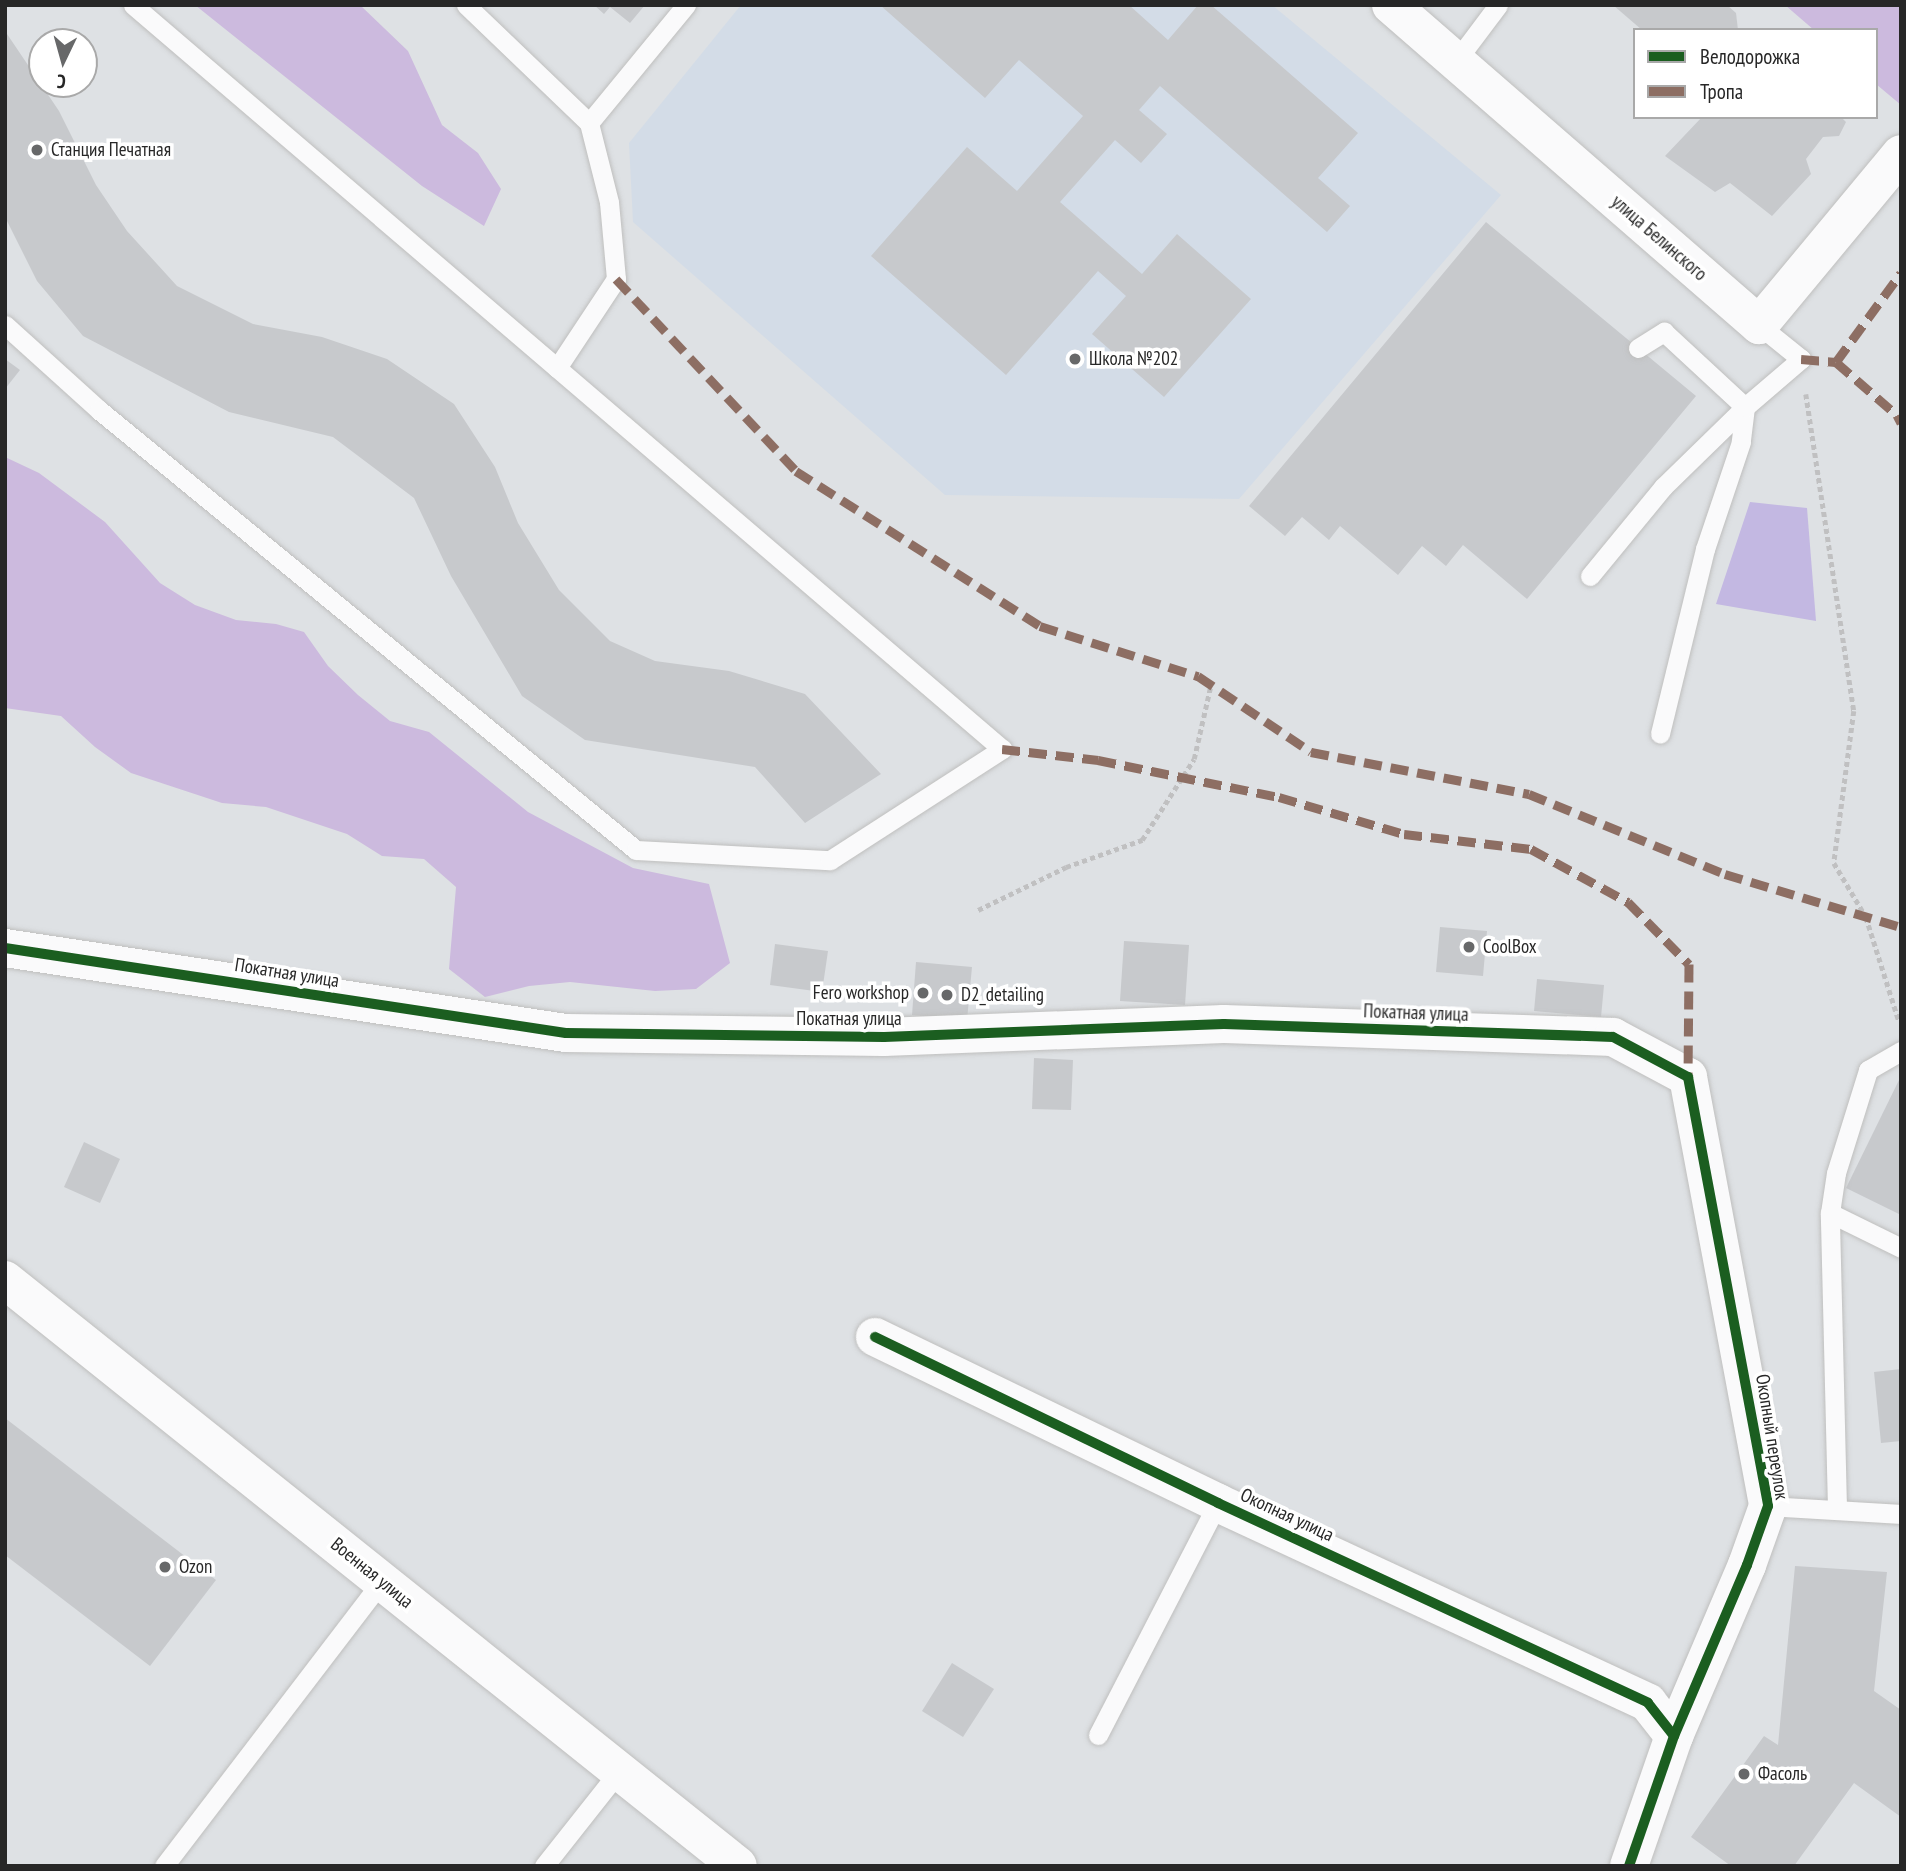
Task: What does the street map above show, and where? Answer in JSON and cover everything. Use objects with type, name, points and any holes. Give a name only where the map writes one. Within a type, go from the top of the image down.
[{"type":"street","name":"улица Белинского","points":[[1391,5],[1759,325]]},
{"type":"street","points":[[1759,325],[1901,154]]},
{"type":"street","name":"Покатная улица","points":[[5,948],[566,1033],[884,1037],[1223,1024],[1613,1037],[1688,1077]]},
{"type":"street","name":"Окопный переулок","points":[[1629,1866],[1674,1736],[1747,1565],[1768,1506],[1688,1077]]},
{"type":"street","name":"Военная улица","points":[[5,1280],[738,1866]]},
{"type":"street","name":"Окопная улица","points":[[875,1337],[1218,1503],[1648,1703],[1674,1736]]},
{"type":"lane","points":[[5,325],[99,410],[636,850],[830,860],[1003,749],[133,5]]},
{"type":"lane","points":[[589,123],[686,5]]},
{"type":"lane","points":[[1456,61],[1498,5]]},
{"type":"lane","points":[[470,6],[589,123],[610,202],[616,279],[580,338],[557,368]]},
{"type":"lane","points":[[1590,576],[1663,487],[1745,407],[1801,359],[1759,325]]},
{"type":"lane","points":[[1638,348],[1664,332],[1745,407]]},
{"type":"lane","points":[[1660,734],[1705,550],[1741,442],[1745,407]]},
{"type":"lane","points":[[1837,1508],[1830,1213],[1836,1173],[1868,1070],[1901,1051]]},
{"type":"lane","points":[[1830,1213],[1901,1248]]},
{"type":"lane","points":[[1098,1735],[1218,1503]]},
{"type":"lane","points":[[1768,1506],[1837,1508],[1901,1514]]},
{"type":"lane","points":[[164,1866],[382,1581]]},
{"type":"lane","points":[[544,1866],[620,1771]]},
{"type":"path","points":[[1801,359],[1854,711],[1834,863],[1866,917],[1901,1028]]},
{"type":"path","points":[[978,910],[1066,867],[1142,840],[1194,759],[1211,684]]},
{"type":"shaded area","points":[[195,5],[360,5],[408,51],[442,125],[478,153],[501,189],[484,226],[422,186]]},
{"type":"shaded area","name":"Школа №202","points":[[741,5],[1272,5],[1501,195],[1239,499],[945,495],[633,222],[629,143]]},
{"type":"shaded area","points":[[1785,5],[1901,5],[1901,105],[1878,86],[1878,28],[1812,28]]},
{"type":"shaded area","points":[[5,457],[39,473],[105,522],[160,583],[195,605],[236,620],[276,624],[304,632],[328,666],[390,721],[429,732],[528,812],[633,868],[709,884],[730,963],[696,989],[655,991],[570,982],[529,986],[485,997],[449,969],[456,887],[424,859],[382,856],[347,834],[266,807],[222,803],[131,773],[95,747],[61,716],[5,708]]},
{"type":"shaded area","points":[[1750,502],[1807,508],[1816,621],[1716,604]]},
{"type":"building","points":[[594,5],[645,5],[630,23],[610,7],[604,14]]},
{"type":"building","name":"Школа №202","points":[[880,5],[1129,5],[1168,40],[1198,5],[1211,5],[1358,133],[1318,178],[1350,206],[1327,232],[1160,86],[1139,110],[1167,134],[1141,163],[1115,140],[1060,202],[1142,274],[1177,234],[1251,299],[1164,397],[1092,334],[1126,296],[1098,271],[1006,375],[871,256],[967,147],[1017,191],[1083,116],[1019,60],[985,98]]},
{"type":"building","points":[[1613,5],[1727,5],[1736,13],[1738,28],[1640,28]]},
{"type":"building","points":[[5,31],[28,65],[28,98],[50,98],[96,185],[127,231],[177,286],[253,324],[322,337],[387,359],[454,404],[495,467],[518,523],[559,590],[610,641],[655,661],[729,671],[805,694],[881,774],[805,823],[755,767],[585,740],[522,696],[451,576],[414,498],[333,437],[229,412],[83,336],[37,281],[5,217]]},
{"type":"building","points":[[1700,119],[1843,119],[1846,122],[1839,136],[1823,137],[1806,159],[1811,174],[1772,216],[1730,183],[1715,192],[1665,156]]},
{"type":"building","points":[[1486,222],[1696,396],[1527,599],[1463,545],[1446,566],[1422,546],[1398,575],[1340,526],[1329,540],[1302,517],[1285,536],[1249,506]]},
{"type":"building","points":[[5,359],[20,370],[5,389]]},
{"type":"building","points":[[1440,927],[1487,931],[1483,976],[1436,972]]},
{"type":"building","points":[[1124,941],[1189,945],[1185,1005],[1120,1001]]},
{"type":"building","points":[[775,944],[828,951],[822,992],[770,985]]},
{"type":"building","points":[[916,962],[972,967],[967,1020],[912,1015]]},
{"type":"building","points":[[1537,979],[1604,985],[1601,1017],[1534,1011]]},
{"type":"building","points":[[1034,1058],[1073,1060],[1071,1110],[1032,1109]]},
{"type":"building","points":[[1901,1076],[1901,1215],[1846,1188]]},
{"type":"building","points":[[84,1142],[120,1159],[100,1203],[64,1187]]},
{"type":"building","points":[[1901,1369],[1901,1441],[1881,1443],[1874,1372]]},
{"type":"building","points":[[5,1418],[216,1580],[150,1666],[5,1555]]},
{"type":"building","points":[[1795,1566],[1887,1572],[1874,1691],[1901,1710],[1901,1817],[1854,1783],[1794,1866],[1731,1866],[1691,1837],[1764,1736],[1778,1745]]},
{"type":"building","points":[[952,1663],[994,1689],[963,1737],[922,1711]]},
{"type":"marked path","points":[[1801,359],[1836,362],[1901,273]]},
{"type":"marked path","points":[[616,279],[796,471],[1040,626],[1198,676],[1311,752],[1529,794],[1725,874],[1901,927]]},
{"type":"marked path","points":[[1836,362],[1897,415],[1901,423]]},
{"type":"marked path","points":[[1002,749],[1098,760],[1279,797],[1404,834],[1531,849],[1628,902],[1689,964],[1688,1077]]},
{"type":"cycle path","points":[[5,948],[566,1033],[884,1037],[1224,1024],[1613,1037],[1688,1077],[1768,1506],[1747,1565],[1674,1736],[1629,1866]]},
{"type":"cycle path","points":[[875,1337],[1218,1503],[1648,1703],[1674,1736]]},
{"type":"place","name":"Станция Печатная","points":[[37,150]]},
{"type":"place","name":"Школа №202","points":[[1075,359]]},
{"type":"place","name":"CoolBox","points":[[1469,947]]},
{"type":"place","name":"Fero workshop","points":[[923,993]]},
{"type":"place","name":"D2_detailing","points":[[947,995]]},
{"type":"place","name":"Ozon","points":[[165,1567]]},
{"type":"place","name":"Фасоль","points":[[1744,1774]]}]
